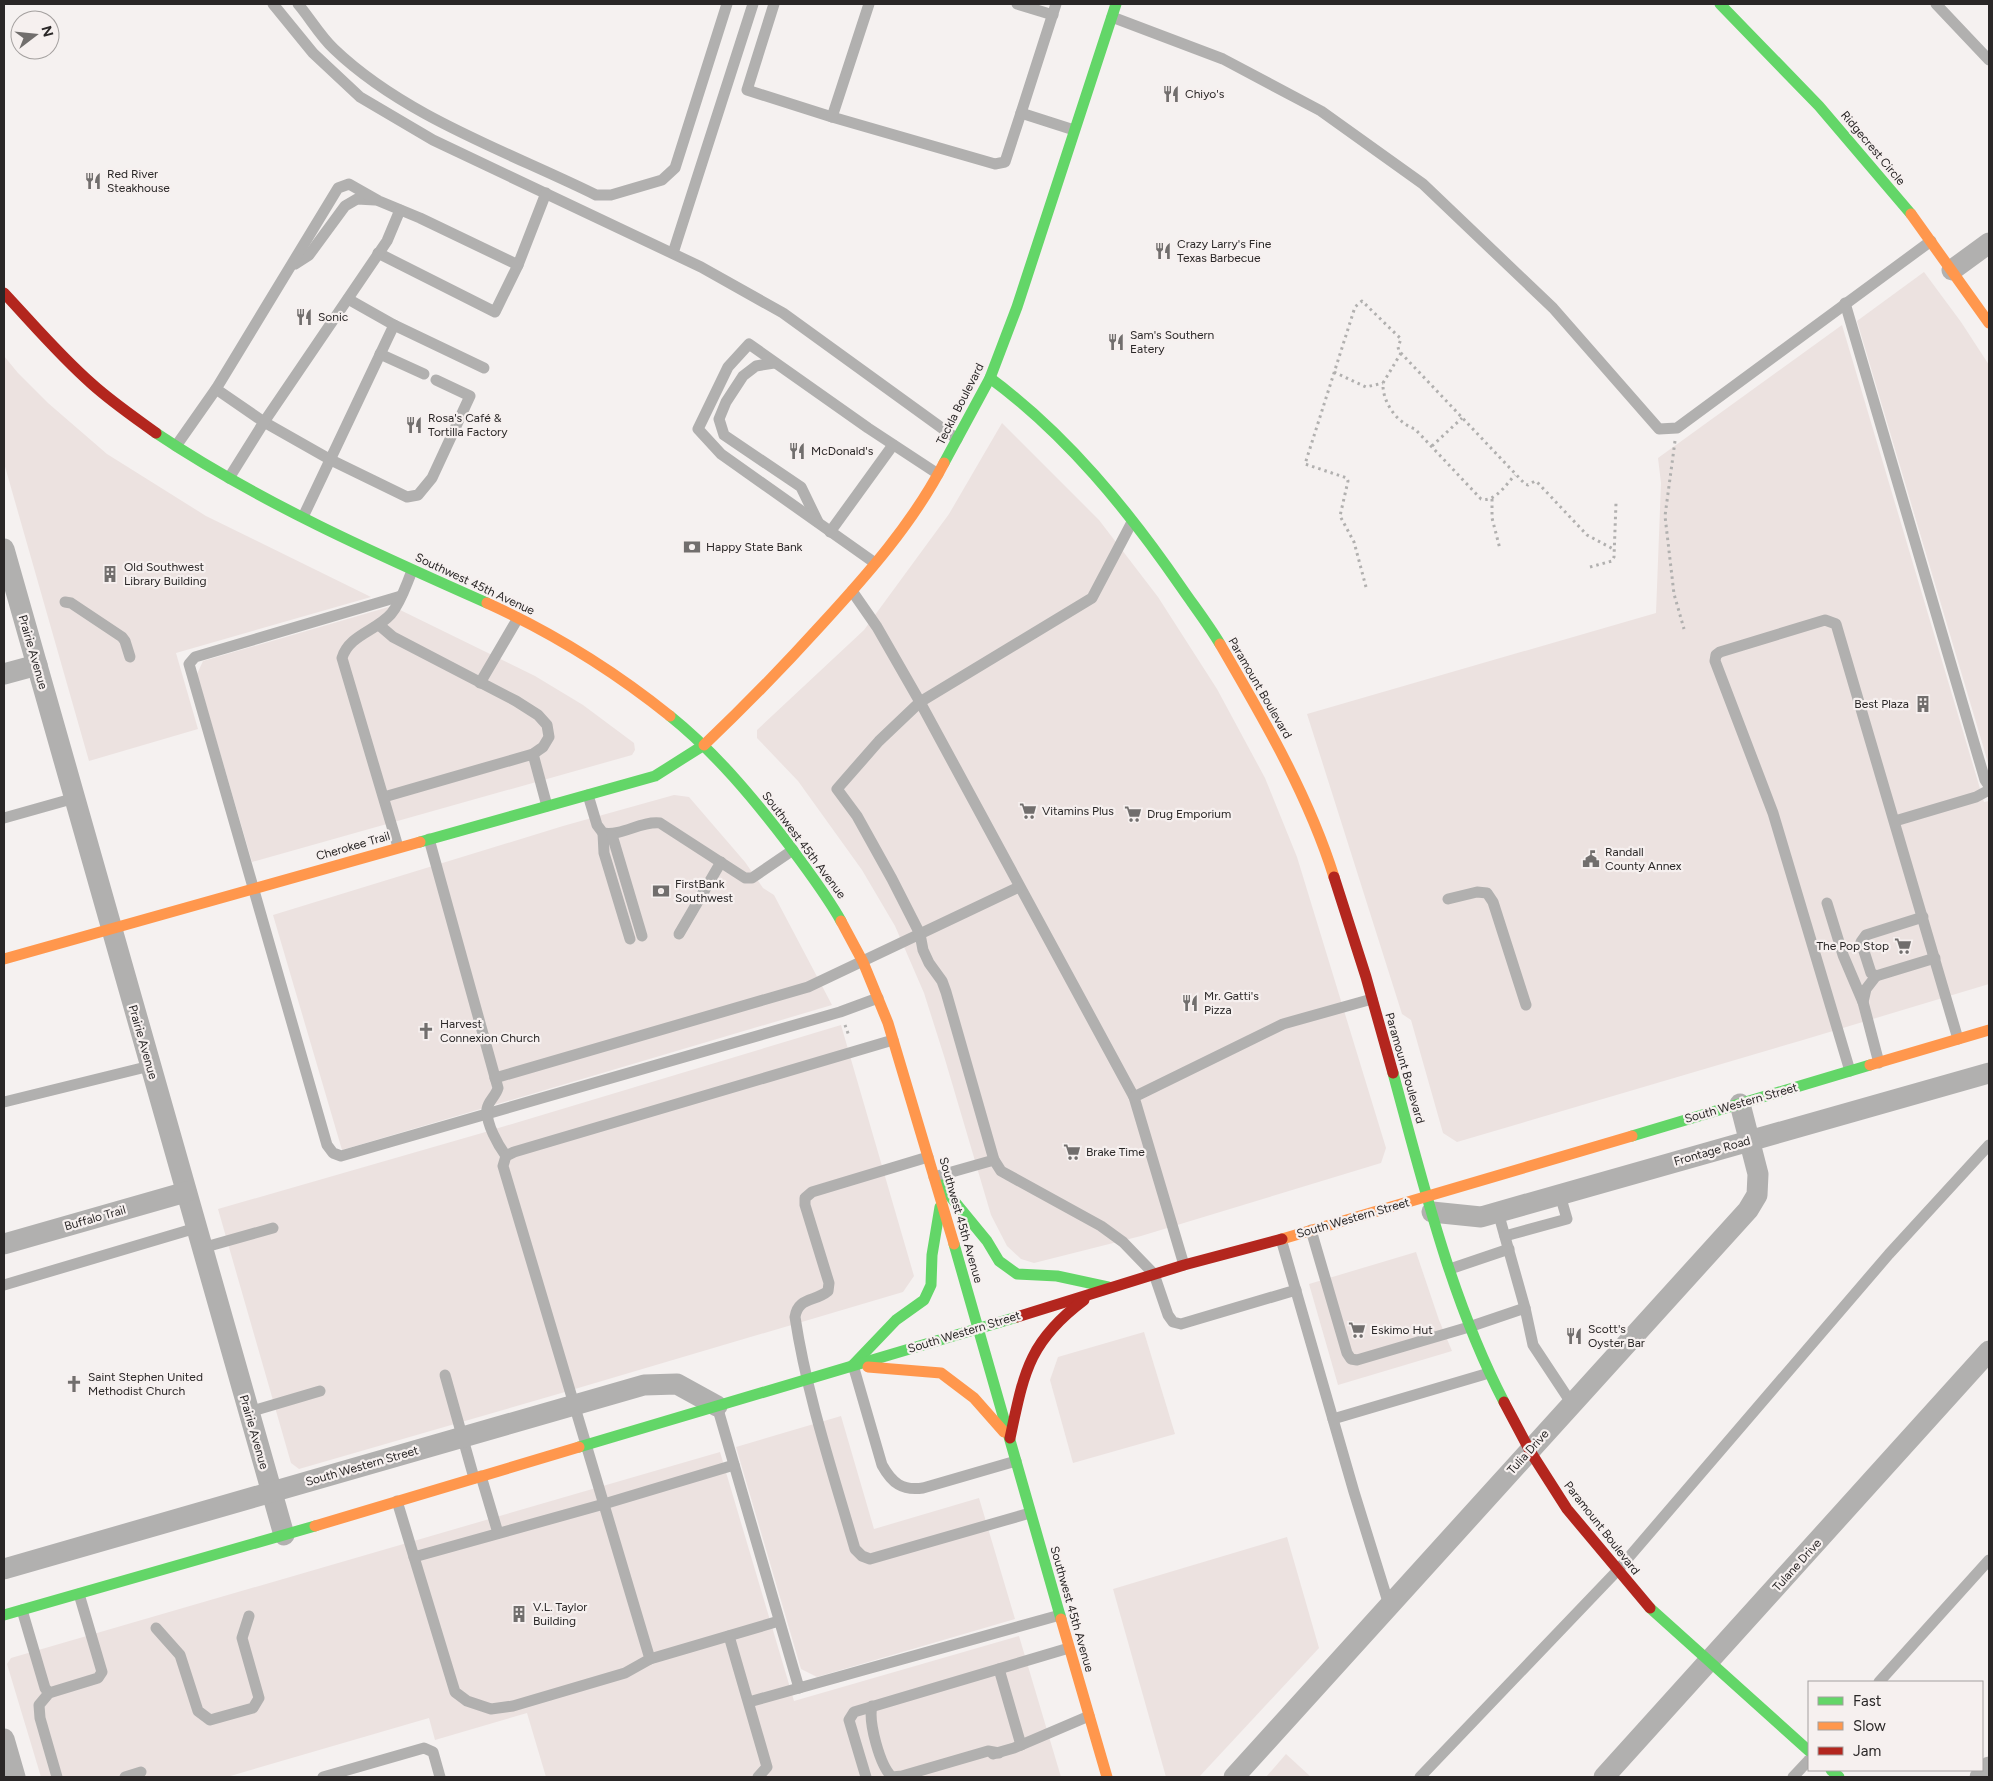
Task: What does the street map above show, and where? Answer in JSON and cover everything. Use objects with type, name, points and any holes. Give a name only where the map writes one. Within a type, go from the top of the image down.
[{"type":"main road","name":"Teckla Boulevard","points":[[704,745],[733,718],[852,591],[918,507],[957,440],[990,378],[1017,307],[1116,4]]},
{"type":"main road","name":"Ridgecrest Circle","points":[[1720,4],[1781,64],[1844,134],[1912,215],[1989,323]]},
{"type":"main road","name":"Southwest 45th Avenue","points":[[6,300],[63,357],[122,409],[176,446],[229,478],[303,517],[412,571],[518,618],[586,656],[653,701],[704,745],[769,818],[824,890],[863,962],[878,998],[892,1040],[941,1200],[1106,1777]]},
{"type":"main road","name":"Paramount Boulevard","points":[[990,378],[1017,398],[1055,435],[1096,476],[1133,520],[1172,572],[1215,636],[1280,751],[1310,813],[1330,864],[1372,999],[1430,1204],[1469,1327],[1489,1374],[1530,1450],[1567,1509],[1644,1603],[1808,1750]]},
{"type":"main road","name":"Cherokee Trail","points":[[4,959],[655,776],[704,745]]},
{"type":"main road","name":"South Western Street","points":[[4,1616],[978,1329],[1098,1290],[1184,1265],[1311,1230],[1430,1204],[1740,1104],[1989,1030]]},
{"type":"main road","points":[[934,1177],[987,1241],[999,1261],[1017,1274],[1057,1276],[1109,1287]]},
{"type":"main road","points":[[853,1365],[896,1320],[924,1300],[931,1284],[932,1255],[941,1200]]},
{"type":"main road","points":[[1009,1439],[1024,1378],[1040,1343],[1066,1314],[1098,1290]]},
{"type":"main road","points":[[853,1365],[942,1373],[974,1398],[1009,1439]]},
{"type":"street","points":[[1952,270],[1989,243]]},
{"type":"street","name":"Prairie Avenue","points":[[4,549],[284,1535]]},
{"type":"street","points":[[4,674],[37,665]]},
{"type":"street","name":"Frontage Road","points":[[1430,1204],[1481,1217],[1989,1073]]},
{"type":"street","name":"Tulia Drive","points":[[1234,1777],[1748,1210],[1757,1195],[1758,1174],[1740,1104]]},
{"type":"street","name":"Buffalo Trail","points":[[4,1244],[186,1192]]},
{"type":"street","name":"Tulane Drive","points":[[1604,1777],[1989,1351]]},
{"type":"street","name":"South Western Street","points":[[4,1570],[644,1385],[677,1384],[716,1406]]},
{"type":"street","points":[[4,1739],[15,1777]]},
{"type":"street","points":[[1980,1777],[1989,1767]]},
{"type":"lane","points":[[273,4],[313,53],[360,96],[433,140],[701,267],[783,313],[957,440]]},
{"type":"lane","points":[[298,4],[332,47],[381,88],[449,126],[596,195],[611,195],[662,180],[675,168],[726,4]]},
{"type":"lane","points":[[673,254],[753,4]]},
{"type":"lane","points":[[774,4],[747,90],[832,117],[995,164],[1005,162],[1056,4]]},
{"type":"lane","points":[[832,117],[869,4]]},
{"type":"lane","points":[[1016,4],[1053,15]]},
{"type":"lane","points":[[1936,4],[1989,60]]},
{"type":"lane","points":[[1112,17],[1222,59],[1313,107],[1423,184],[1554,308],[1659,429],[1677,428],[1741,383],[1845,303],[1931,241]]},
{"type":"lane","points":[[1021,113],[1075,130]]},
{"type":"lane","points":[[176,446],[216,389],[338,188],[349,184],[379,201],[518,265]]},
{"type":"lane","points":[[378,253],[495,312],[518,265],[546,193]]},
{"type":"lane","points":[[291,267],[309,255],[345,206],[357,199],[379,201]]},
{"type":"lane","points":[[229,478],[264,422],[386,241],[400,210]]},
{"type":"lane","points":[[348,299],[394,325],[484,368]]},
{"type":"lane","points":[[1845,303],[1985,780],[1989,786]]},
{"type":"lane","points":[[303,517],[394,325]]},
{"type":"lane","points":[[875,563],[721,454],[698,429],[728,366],[749,344],[893,445],[938,474]]},
{"type":"lane","points":[[380,354],[424,374]]},
{"type":"lane","points":[[774,363],[756,366],[743,376],[726,402],[719,419],[724,435],[801,487],[818,524]]},
{"type":"lane","points":[[216,389],[264,422],[331,460],[406,497],[418,495],[432,478],[470,396],[436,380]]},
{"type":"lane","points":[[830,532],[893,445]]},
{"type":"lane","points":[[1133,520],[1092,598],[920,702],[879,741],[837,790],[858,816],[920,934],[923,950],[946,992],[994,1160],[1001,1171],[1101,1226],[1123,1242],[1154,1274],[1168,1315],[1173,1322],[1181,1324],[1296,1290]]},
{"type":"lane","points":[[398,847],[342,658],[345,649],[353,640],[379,625],[392,613],[412,571]]},
{"type":"lane","points":[[852,591],[876,627],[920,702],[1134,1097],[1184,1265]]},
{"type":"lane","points":[[401,596],[195,656],[189,664],[327,1145],[333,1153],[341,1156],[830,1015],[878,998]]},
{"type":"lane","points":[[65,602],[71,603],[122,637],[130,657]]},
{"type":"lane","points":[[480,682],[518,618]]},
{"type":"lane","points":[[1850,1071],[1774,813],[1715,661],[1716,656],[1720,652],[1826,620],[1836,624],[1958,1039]]},
{"type":"lane","points":[[379,625],[393,637],[538,714],[546,726],[549,737],[544,747],[533,754],[384,798]]},
{"type":"lane","points":[[533,754],[547,806]]},
{"type":"lane","points":[[1895,821],[1976,797],[1989,790]]},
{"type":"lane","points":[[588,795],[597,825],[607,834],[642,936]]},
{"type":"lane","points":[[4,818],[75,798]]},
{"type":"lane","points":[[607,834],[650,822],[660,824],[745,878],[752,878],[793,850]]},
{"type":"lane","points":[[607,834],[604,853],[630,939]]},
{"type":"lane","points":[[428,839],[498,1088],[488,1106],[488,1114],[496,1143],[506,1156]]},
{"type":"lane","points":[[680,934],[721,862]]},
{"type":"lane","points":[[495,1078],[808,987],[1019,886]]},
{"type":"lane","points":[[1448,899],[1477,892],[1487,894],[1493,902],[1526,1005]]},
{"type":"lane","points":[[1827,903],[1843,955],[1862,1002],[1879,1063]]},
{"type":"lane","points":[[1876,976],[1871,973],[1862,942],[1866,935],[1923,917]]},
{"type":"lane","points":[[1862,1002],[1866,989],[1876,976],[1935,958]]},
{"type":"lane","points":[[1134,1097],[1283,1024],[1372,999]]},
{"type":"lane","points":[[506,1156],[523,1149],[892,1040]]},
{"type":"lane","points":[[4,1102],[150,1066]]},
{"type":"lane","points":[[1420,1777],[1617,1571],[1889,1254],[1989,1145]]},
{"type":"lane","points":[[506,1156],[503,1166],[650,1659]]},
{"type":"lane","points":[[928,1157],[812,1192],[806,1198],[805,1206],[829,1283],[828,1291],[823,1295],[803,1302],[796,1309],[795,1317],[798,1339],[807,1379],[856,1549],[862,1556],[870,1559],[1030,1513]]},
{"type":"lane","points":[[934,1177],[994,1160]]},
{"type":"lane","points":[[1505,1236],[1567,1219],[1560,1195]]},
{"type":"lane","points":[[1498,1212],[1525,1308],[1533,1345],[1572,1404]]},
{"type":"lane","points":[[4,1285],[199,1238],[272,1228]]},
{"type":"lane","points":[[1311,1230],[1347,1353],[1351,1359],[1357,1360],[1469,1327],[1525,1308]]},
{"type":"lane","points":[[1281,1239],[1333,1419],[1390,1605]]},
{"type":"lane","points":[[1450,1269],[1509,1249]]},
{"type":"lane","points":[[853,1365],[882,1465],[888,1476],[898,1485],[912,1490],[923,1488],[1016,1461]]},
{"type":"lane","points":[[1333,1419],[1489,1374]]},
{"type":"lane","points":[[445,1375],[462,1437],[498,1534]]},
{"type":"lane","points":[[248,1412],[320,1391]]},
{"type":"lane","points":[[716,1406],[798,1688]]},
{"type":"lane","points":[[414,1557],[604,1504],[734,1464]]},
{"type":"lane","points":[[397,1501],[455,1692],[467,1702],[490,1709],[513,1706],[626,1673],[650,1659],[779,1621]]},
{"type":"lane","points":[[1880,1681],[1989,1560]]},
{"type":"lane","points":[[57,1777],[40,1718],[39,1705],[49,1692],[98,1678],[102,1672],[79,1594]]},
{"type":"lane","points":[[22,1610],[45,1688],[49,1692]]},
{"type":"lane","points":[[749,1702],[1060,1615]]},
{"type":"lane","points":[[156,1628],[180,1655],[198,1711],[210,1720],[253,1708],[258,1698],[242,1638],[249,1616]]},
{"type":"lane","points":[[730,1636],[767,1767],[758,1777]]},
{"type":"lane","points":[[866,1777],[849,1720],[854,1712],[1069,1648]]},
{"type":"lane","points":[[999,1669],[1021,1745]]},
{"type":"lane","points":[[872,1706],[870,1714],[872,1725],[885,1770],[892,1777],[902,1776],[988,1751],[999,1753]]},
{"type":"lane","points":[[915,1777],[999,1753],[1088,1716]]},
{"type":"lane","points":[[323,1777],[424,1748],[433,1752],[440,1777]]},
{"type":"lane","points":[[1793,1777],[1808,1761]]},
{"type":"lane","points":[[125,1777],[141,1772]]},
{"type":"path","points":[[1366,587],[1354,542],[1340,516],[1348,481],[1347,478],[1305,464],[1355,307],[1362,301],[1401,339],[1398,348],[1401,353],[1515,475],[1528,485],[1535,481],[1537,482],[1587,535],[1614,550]]},
{"type":"path","points":[[1401,353],[1383,383],[1388,405],[1405,425],[1415,429],[1432,446],[1481,499],[1493,498]]},
{"type":"path","points":[[1334,372],[1366,387],[1383,383]]},
{"type":"path","points":[[1432,446],[1462,418]]},
{"type":"path","points":[[1677,428],[1664,516],[1674,594],[1684,629]]},
{"type":"path","points":[[1500,548],[1492,518],[1491,504],[1493,498],[1515,475]]},
{"type":"path","points":[[1590,567],[1612,561],[1616,502]]},
{"type":"shaded area","points":[[1924,272],[1961,322],[1989,365],[1989,766],[1857,321]]},
{"type":"shaded area","points":[[1842,325],[1984,802],[1989,801],[1989,984],[1457,1142],[1443,1133],[1411,1020],[1402,1014],[1307,714],[1656,613],[1661,483],[1658,458]]},
{"type":"shaded area","points":[[4,356],[48,403],[107,454],[206,516],[371,597],[176,653],[198,729],[89,761],[4,463]]},
{"type":"shaded area","points":[[1002,423],[1099,520],[1158,597],[1217,689],[1265,778],[1297,857],[1386,1148],[1381,1163],[1141,1236],[1034,1263],[1021,1259],[1007,1246],[991,1215],[924,993],[895,926],[862,870],[798,781],[757,738],[757,730],[864,630],[949,514]]},
{"type":"shaded area","points":[[392,606],[535,676],[583,705],[634,743],[635,750],[632,755],[252,862],[197,674],[203,661]]},
{"type":"shaded area","points":[[674,795],[689,797],[745,862],[763,888],[774,895],[832,1005],[342,1150],[273,915],[563,826]]},
{"type":"shaded area","points":[[841,1025],[914,1276],[903,1292],[299,1469],[291,1463],[218,1209],[482,1133]]},
{"type":"shaded area","points":[[1416,1252],[1439,1320],[1452,1351],[1338,1385],[1309,1284]]},
{"type":"shaded area","points":[[1144,1332],[1175,1434],[1073,1463],[1050,1380],[1058,1357]]},
{"type":"shaded area","points":[[841,1416],[874,1529],[979,1498],[1015,1619],[817,1677],[801,1669],[736,1447]]},
{"type":"shaded area","points":[[720,1452],[794,1701],[1019,1636],[1061,1777],[546,1777],[527,1713],[435,1740],[429,1718],[227,1777],[41,1777],[7,1664],[11,1658]]},
{"type":"shaded area","points":[[1287,1537],[1319,1648],[1199,1777],[1166,1777],[1113,1589]]},
{"type":"shaded area","points":[[1286,1754],[1311,1777],[1266,1777]]},
{"type":"traffic: fast","points":[[944,463],[990,378],[1017,307],[1116,4]]},
{"type":"traffic: fast","points":[[1720,4],[1819,106],[1911,214]]},
{"type":"traffic: fast","points":[[990,378],[1044,423],[1094,475],[1161,558],[1220,644]]},
{"type":"traffic: fast","points":[[156,433],[235,482],[276,504],[402,565],[487,603]]},
{"type":"traffic: fast","points":[[670,716],[703,745],[748,794],[809,873],[841,921]]},
{"type":"traffic: fast","points":[[420,842],[655,776],[704,745]]},
{"type":"traffic: fast","points":[[1632,1136],[1870,1065]]},
{"type":"traffic: fast","points":[[1393,1073],[1427,1199],[1453,1282],[1485,1363],[1504,1402]]},
{"type":"traffic: fast","points":[[941,1185],[987,1241],[999,1261],[1017,1274],[1057,1276],[1108,1287]]},
{"type":"traffic: fast","points":[[853,1365],[896,1320],[924,1300],[931,1285],[932,1255],[940,1207]]},
{"type":"traffic: fast","points":[[954,1244],[1061,1619]]},
{"type":"traffic: fast","points":[[579,1447],[1017,1317]]},
{"type":"traffic: fast","points":[[4,1615],[315,1526]]},
{"type":"traffic: fast","points":[[1650,1608],[1808,1750]]},
{"type":"traffic: fast","points":[[1832,1771],[1839,1777]]},
{"type":"traffic: slow","points":[[1911,214],[1989,323]]},
{"type":"traffic: slow","points":[[704,745],[793,655],[872,567],[918,507],[944,463]]},
{"type":"traffic: slow","points":[[487,603],[536,627],[605,668],[670,716]]},
{"type":"traffic: slow","points":[[1220,644],[1268,728],[1298,786],[1334,877]]},
{"type":"traffic: slow","points":[[4,959],[420,842]]},
{"type":"traffic: slow","points":[[841,921],[863,962],[888,1023],[954,1244]]},
{"type":"traffic: slow","points":[[1870,1065],[1989,1030]]},
{"type":"traffic: slow","points":[[1282,1239],[1632,1136]]},
{"type":"traffic: slow","points":[[868,1367],[941,1373],[974,1398],[1004,1432]]},
{"type":"traffic: slow","points":[[315,1526],[579,1447]]},
{"type":"traffic: slow","points":[[1061,1619],[1107,1777]]},
{"type":"traffic: jam","points":[[4,293],[80,373],[107,397],[156,433]]},
{"type":"traffic: jam","points":[[1334,877],[1366,977],[1393,1073]]},
{"type":"traffic: jam","points":[[1017,1317],[1184,1265],[1282,1239]]},
{"type":"traffic: jam","points":[[1010,1438],[1020,1395],[1031,1360],[1051,1330],[1065,1315],[1084,1300]]},
{"type":"traffic: jam","points":[[1504,1402],[1530,1451],[1567,1509],[1650,1608]]},
{"type":"place","name":"Chiyo's","points":[[1171,94]]},
{"type":"place","name":"Red River Steakhouse","points":[[93,181]]},
{"type":"place","name":"Crazy Larry's Fine Texas Barbecue","points":[[1163,251]]},
{"type":"place","name":"Sonic","points":[[304,317]]},
{"type":"place","name":"Sam's Southern Eatery","points":[[1116,342]]},
{"type":"place","name":"Rosa's Café & Tortilla Factory","points":[[414,425]]},
{"type":"place","name":"McDonald's","points":[[797,451]]},
{"type":"place","name":"Happy State Bank","points":[[692,547]]},
{"type":"place","name":"Old Southwest Library Building","points":[[110,574]]},
{"type":"place","name":"Best Plaza","points":[[1923,704]]},
{"type":"place","name":"Vitamins Plus","points":[[1028,811]]},
{"type":"place","name":"Drug Emporium","points":[[1133,814]]},
{"type":"place","name":"Randall County Annex","points":[[1591,859]]},
{"type":"place","name":"FirstBank Southwest","points":[[661,891]]},
{"type":"place","name":"The Pop Stop","points":[[1903,946]]},
{"type":"place","name":"Mr. Gatti's Pizza","points":[[1190,1003]]},
{"type":"place","name":"Harvest Connexion Church","points":[[426,1031]]},
{"type":"place","name":"Brake Time","points":[[1072,1152]]},
{"type":"place","name":"Eskimo Hut","points":[[1357,1330]]},
{"type":"place","name":"Scott's Oyster Bar","points":[[1574,1336]]},
{"type":"place","name":"Saint Stephen United Methodist Church","points":[[74,1384]]},
{"type":"place","name":"V.L. Taylor Building","points":[[519,1614]]}]
